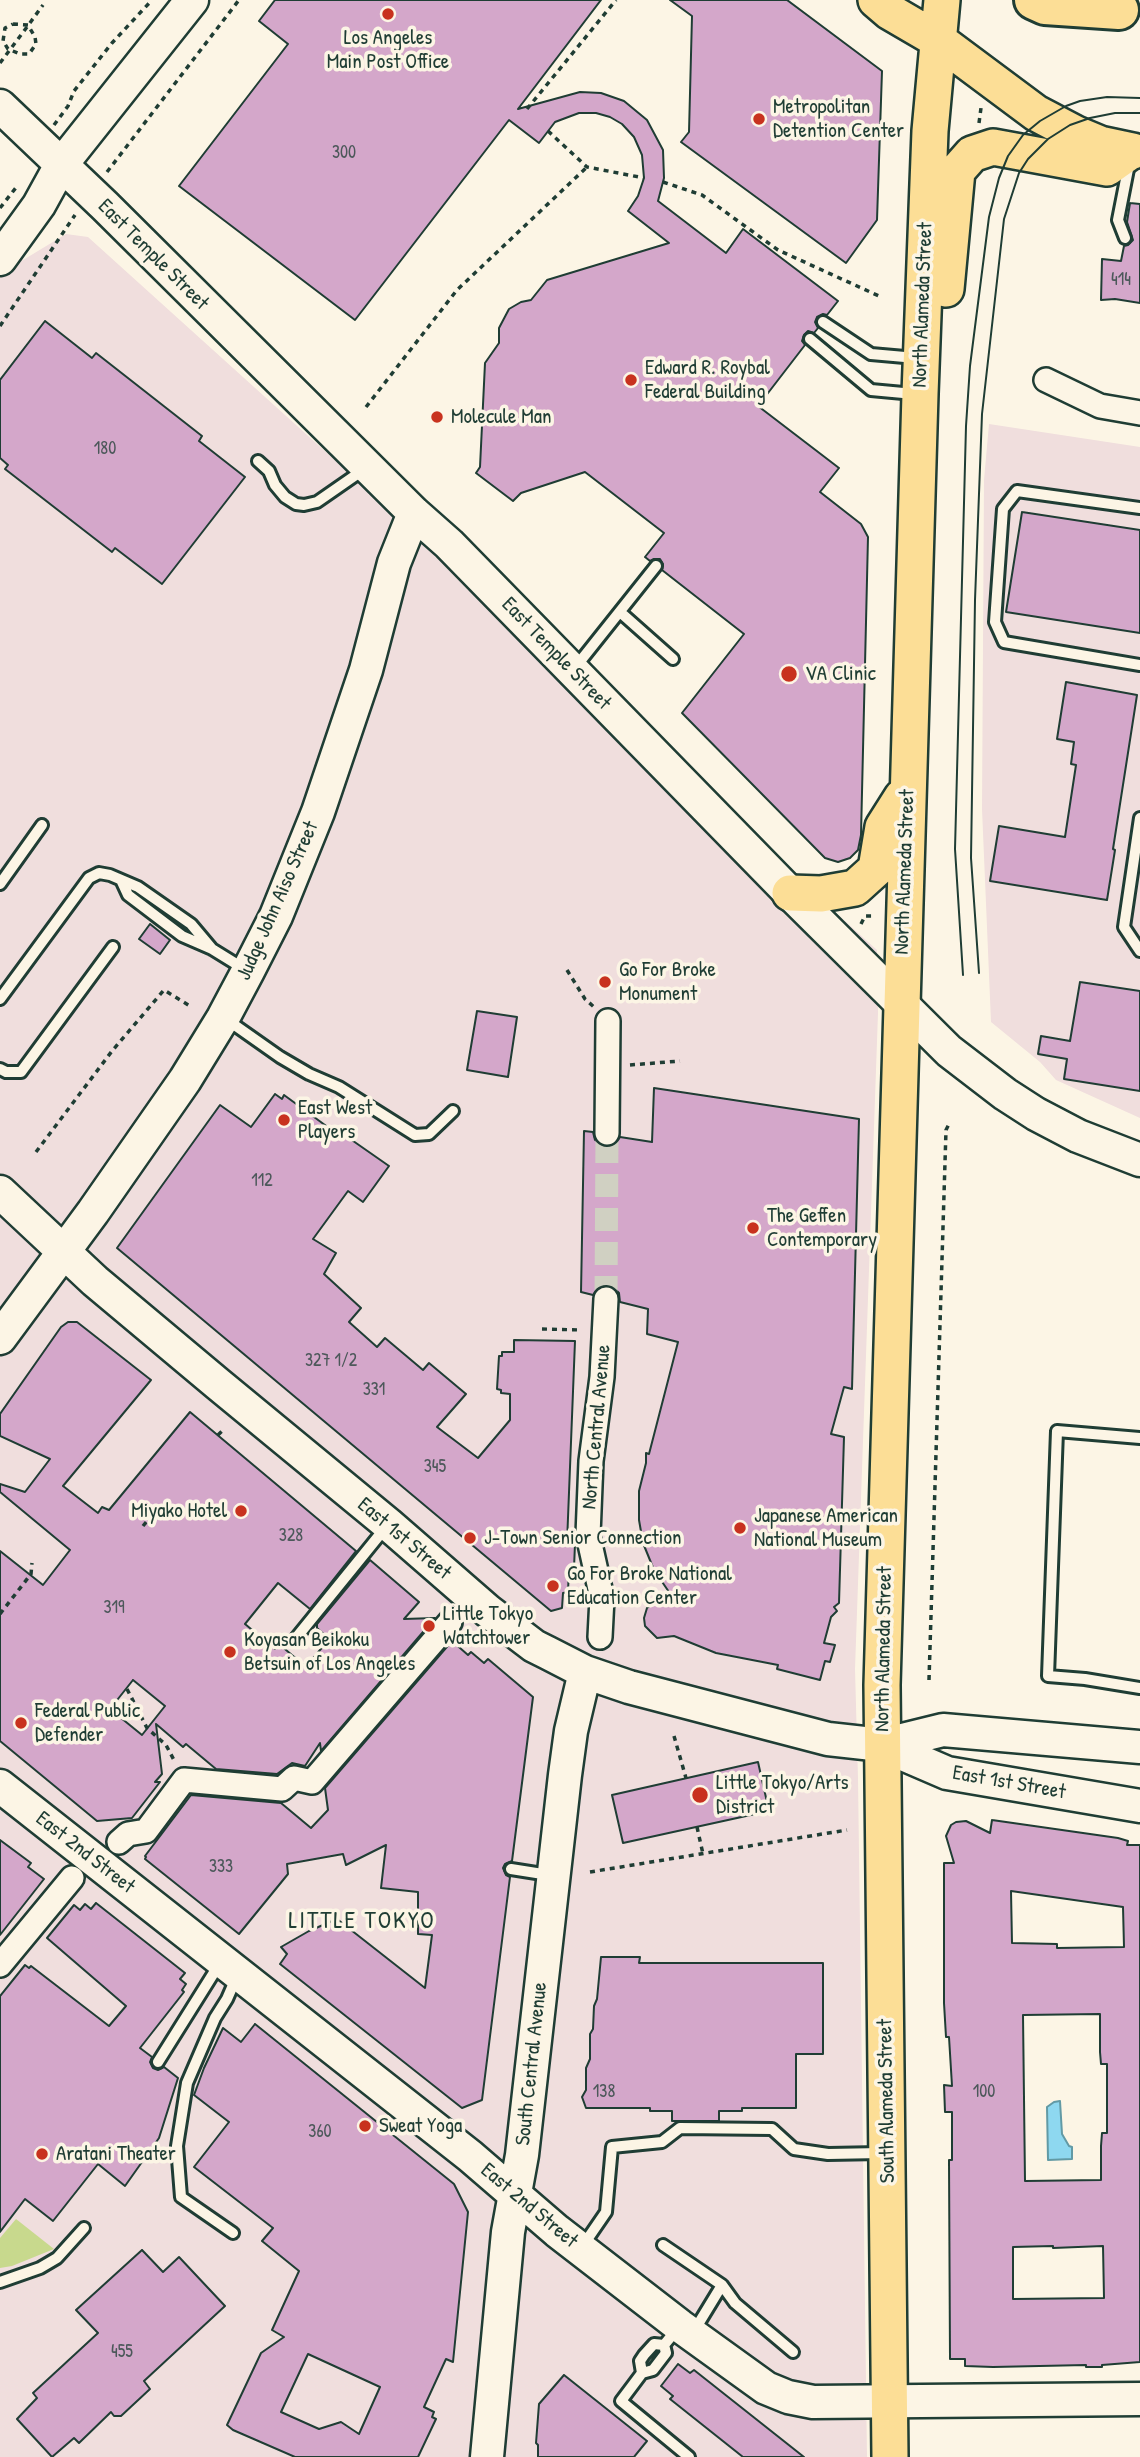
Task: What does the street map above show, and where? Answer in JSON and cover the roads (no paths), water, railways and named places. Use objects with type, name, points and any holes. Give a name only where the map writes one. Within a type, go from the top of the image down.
[{"type":"highway","points":[[1034,0],[1045,5],[1118,9]]},
{"type":"main road","points":[[0,259],[39,205],[61,165],[192,0]]},
{"type":"main road","points":[[876,0],[890,12],[938,40],[1036,113],[1100,144],[1136,152]]},
{"type":"main road","name":"North Alameda Street","points":[[883,1745],[882,1685],[920,394],[930,131],[942,0]]},
{"type":"main road","name":"East Temple Street","points":[[0,106],[25,132],[41,143],[414,513],[449,544],[790,893],[949,1051],[1036,1114],[1078,1136],[1140,1160]]},
{"type":"main road","points":[[922,354],[942,323],[957,172],[972,154],[993,147],[1107,167],[1136,152]]},
{"type":"main road","name":"Judge John Aiso Street","points":[[0,1338],[185,1080],[223,1018],[276,916],[318,812],[366,670],[394,563],[414,513]]},
{"type":"main road","points":[[790,893],[821,894],[855,888],[876,869],[883,827],[908,788]]},
{"type":"main road","name":"East 1st Street","points":[[0,1192],[95,1281],[388,1524],[488,1611],[534,1646],[584,1672],[629,1687],[828,1739],[883,1745],[947,1773],[1140,1806]]},
{"type":"main road","name":"South Central Avenue","points":[[487,2457],[508,2232],[522,2155],[571,1731],[584,1672]]},
{"type":"main road","name":"East 1st Street","points":[[883,1745],[943,1730],[1140,1747]]},
{"type":"main road","name":"South Alameda Street","points":[[883,1745],[890,2457]]},
{"type":"main road","name":"East 2nd Street","points":[[0,1786],[470,2156],[582,2249],[679,2335],[766,2388],[788,2397],[813,2402],[1140,2399]]},
{"type":"street","points":[[1045,380],[1100,407],[1140,413]]},
{"type":"street","points":[[607,1133],[608,1021]]},
{"type":"street","name":"North Central Avenue","points":[[600,1637],[602,1598],[588,1535],[591,1461],[602,1377],[606,1299]]},
{"type":"street","points":[[118,1842],[128,1834],[146,1831],[184,1780],[282,1789],[294,1778],[312,1782],[450,1622]]},
{"type":"street","points":[[0,1965],[72,1878]]},
{"type":"lane","points":[[1125,238],[1118,220],[1136,152]]},
{"type":"lane","points":[[822,322],[872,355],[922,354]]},
{"type":"lane","points":[[810,339],[871,390],[920,394]]},
{"type":"lane","points":[[258,461],[285,497],[304,506],[317,502],[367,467]]},
{"type":"lane","points":[[1140,508],[1017,491],[1003,509],[995,622],[1004,642],[1140,666]]},
{"type":"lane","points":[[572,671],[656,566]]},
{"type":"lane","points":[[620,612],[673,659]]},
{"type":"lane","points":[[1140,818],[1135,879],[1124,927],[1140,951]]},
{"type":"lane","points":[[0,884],[42,825]]},
{"type":"lane","points":[[0,999],[89,878],[99,873],[110,875],[122,882],[128,895],[182,936],[212,949],[248,971]]},
{"type":"lane","points":[[0,1069],[6,1072],[21,1072],[113,947]]},
{"type":"lane","points":[[223,1018],[280,1057],[339,1087],[415,1135],[429,1134],[453,1111]]},
{"type":"lane","points":[[1140,1438],[1057,1431],[1048,1676],[1140,1688]]},
{"type":"lane","points":[[296,1638],[388,1524]]},
{"type":"lane","points":[[511,1869],[553,1876]]},
{"type":"lane","points":[[158,2062],[230,1967]]},
{"type":"lane","points":[[230,1967],[227,1999],[215,2018],[187,2083],[177,2146],[181,2197],[233,2233]]},
{"type":"lane","points":[[582,2249],[606,2212],[612,2147],[662,2142],[680,2128],[772,2129],[794,2149],[828,2154],[887,2153]]},
{"type":"lane","points":[[0,2283],[40,2268],[57,2258],[85,2228]]},
{"type":"lane","points":[[663,2245],[722,2285],[734,2303],[793,2352]]},
{"type":"lane","points":[[689,2457],[621,2401],[642,2373],[653,2370],[722,2285]]},
{"type":"lane","points":[[642,2373],[640,2361],[654,2344],[679,2335]]},
{"type":"water","points":[[1060,2101],[1062,2134],[1072,2147],[1072,2159],[1048,2160],[1047,2107]]},
{"type":"tunnel","points":[[606,1299],[607,1133]]},
{"type":"tram line","points":[[963,975],[955,849],[966,426],[970,366],[989,217],[1008,156],[1023,135],[1040,121],[1080,101],[1107,97],[1140,98]]},
{"type":"tram line","points":[[979,973],[971,858],[975,600],[982,414],[1004,219],[1019,173],[1028,159],[1048,139],[1070,125],[1090,118],[1115,113],[1140,113]]},
{"type":"place","name":"Los Angeles Main Post Office","points":[[388,14]]},
{"type":"place","name":"Metropolitan Detention Center","points":[[759,119]]},
{"type":"place","name":"Edward R. Roybal Federal Building","points":[[631,380]]},
{"type":"place","name":"Molecule Man","points":[[437,417]]},
{"type":"place","name":"VA Clinic","points":[[789,674]]},
{"type":"place","name":"Go For Broke Monument","points":[[605,982]]},
{"type":"place","name":"East West Players","points":[[284,1120]]},
{"type":"place","name":"The Geffen Contemporary","points":[[753,1228]]},
{"type":"place","name":"Miyako Hotel","points":[[241,1511]]},
{"type":"place","name":"Japanese American National Museum","points":[[740,1528]]},
{"type":"place","name":"J-Town Senior Connection","points":[[470,1538]]},
{"type":"place","name":"Go For Broke National Education Center","points":[[553,1586]]},
{"type":"place","name":"Little Tokyo Watchtower","points":[[429,1626]]},
{"type":"place","name":"Koyasan Beikoku Betsuin of Los Angeles","points":[[230,1652]]},
{"type":"place","name":"Federal Public Defender","points":[[21,1723]]},
{"type":"place","name":"Little Tokyo/Arts District","points":[[700,1795]]},
{"type":"place","name":"Sweat Yoga","points":[[365,2126]]},
{"type":"place","name":"Aratani Theater","points":[[42,2154]]},
{"type":"district","name":"LITTLE TOKYO","points":[[362,1922]]}]
